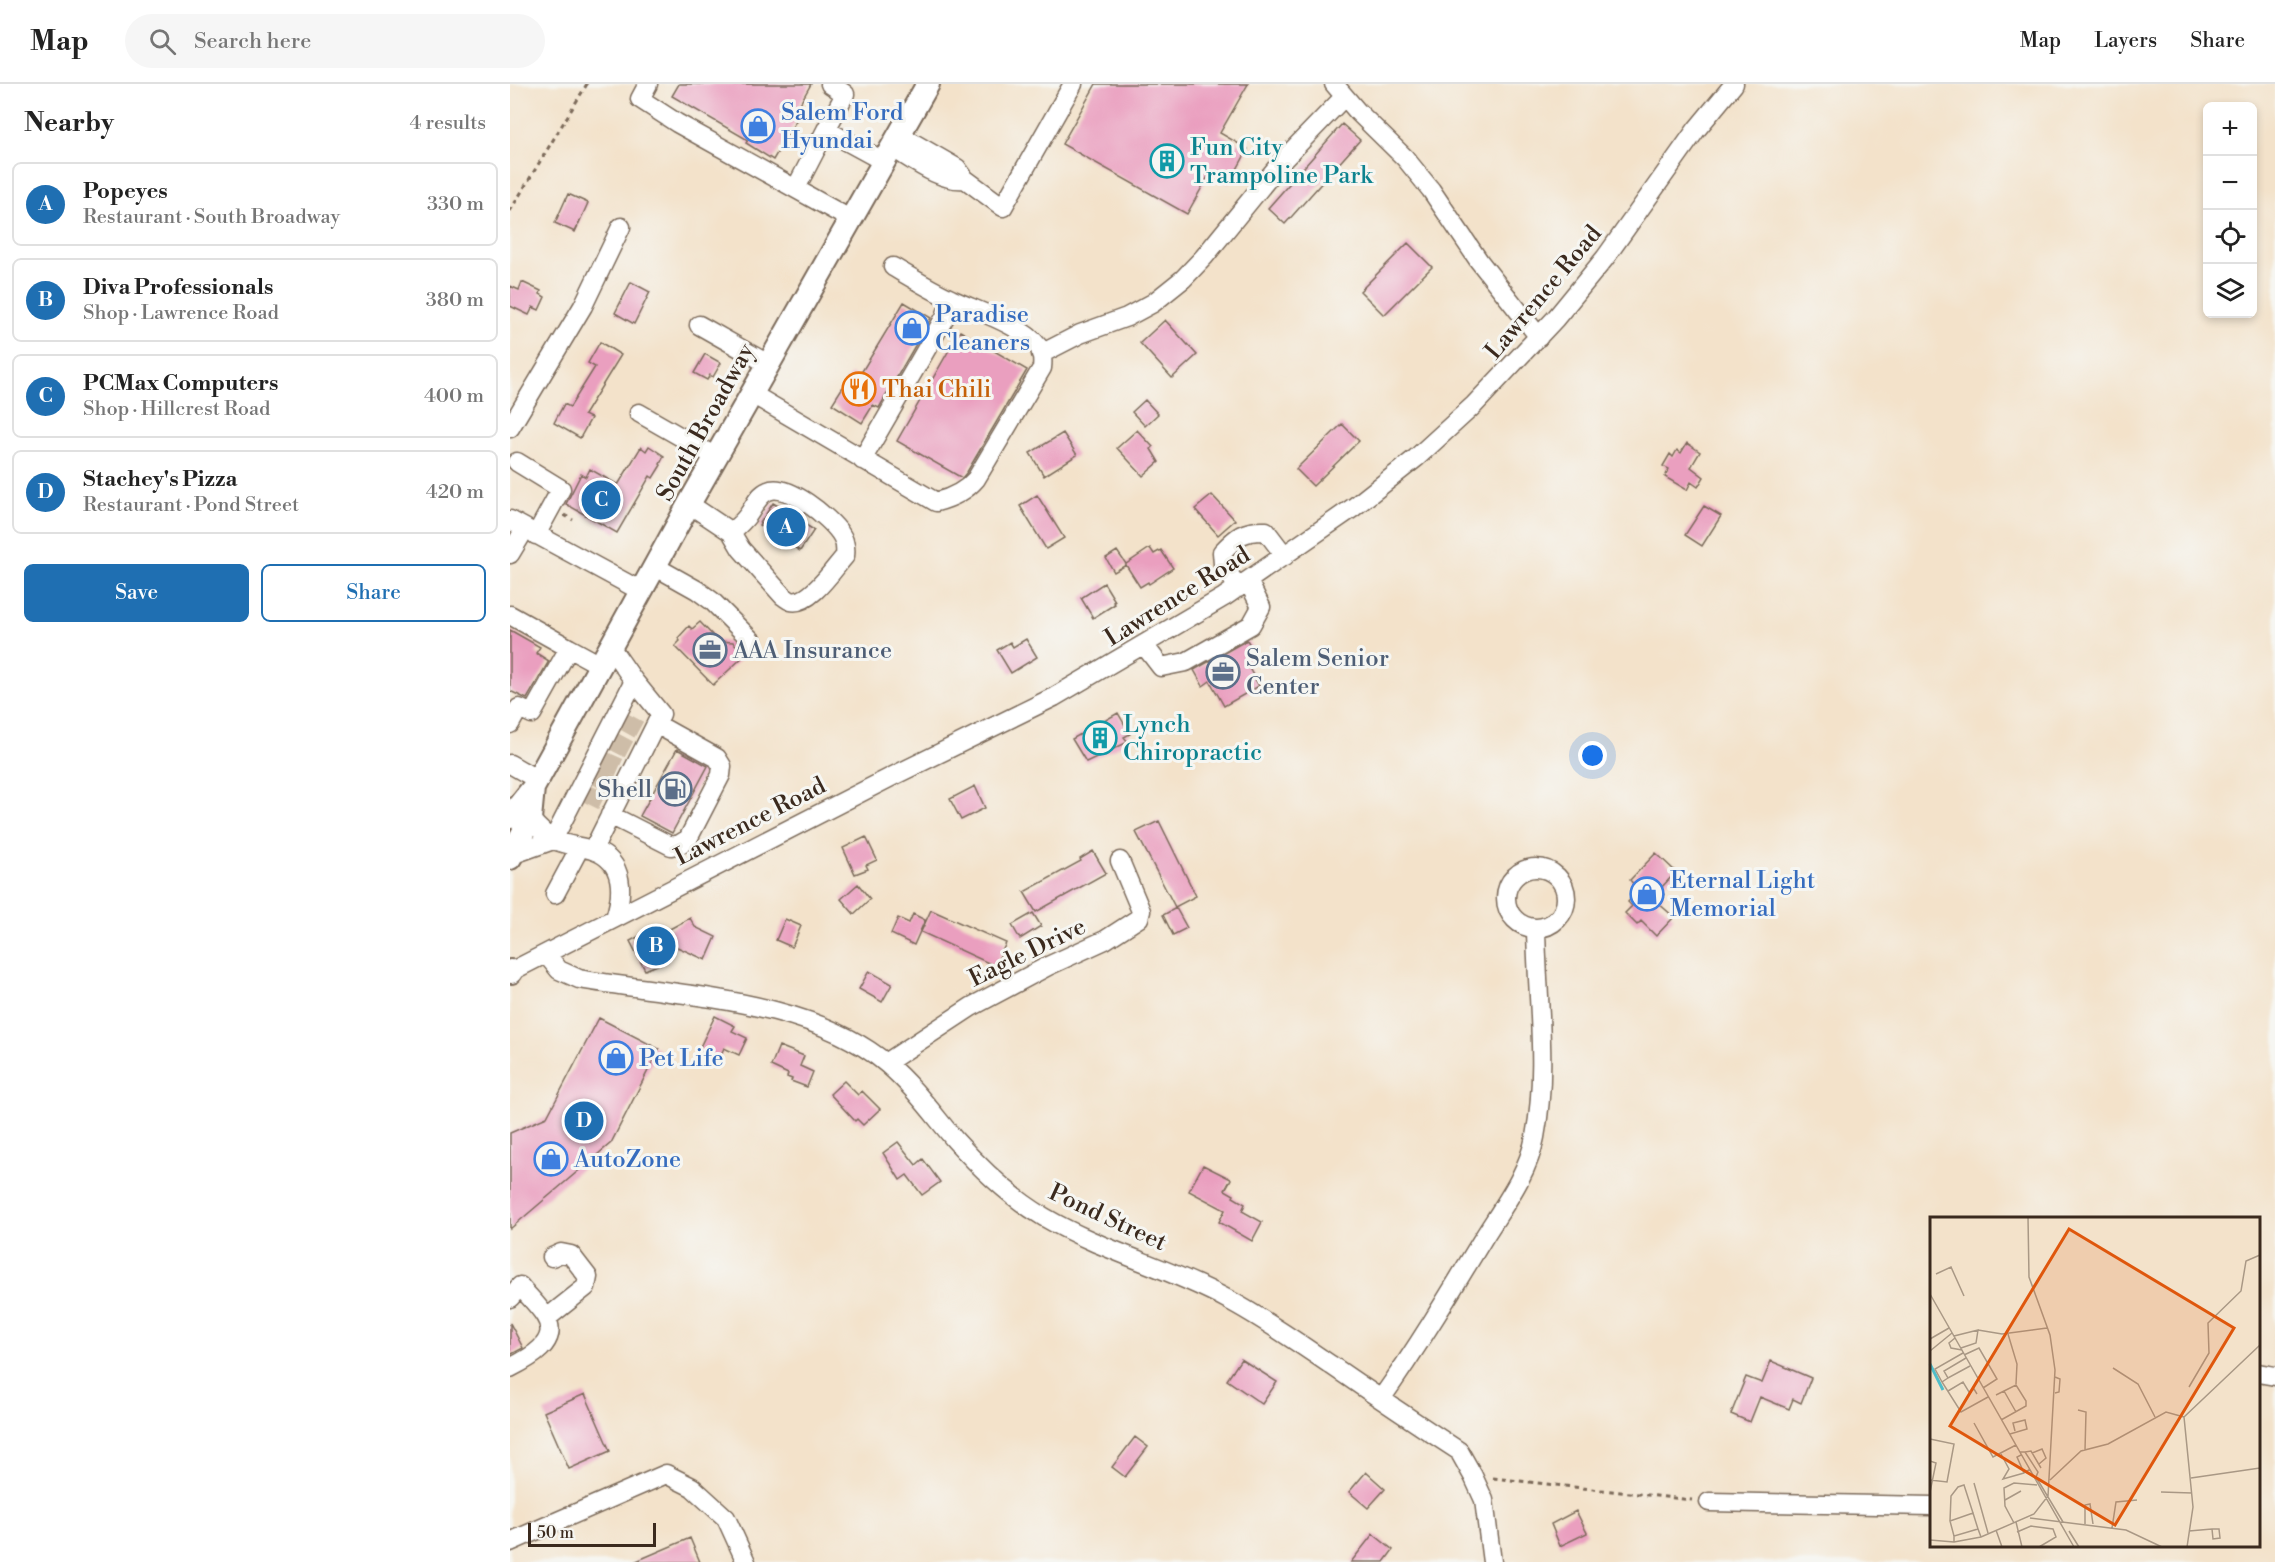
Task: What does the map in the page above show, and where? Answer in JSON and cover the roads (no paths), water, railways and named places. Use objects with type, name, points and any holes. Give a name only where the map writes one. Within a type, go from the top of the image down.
[{"type":"main road","name":"South Broadway","points":[[511,856],[520,818],[535,784],[689,504],[928,84]]},
{"type":"street","points":[[648,84],[640,99],[677,123],[850,219]]},
{"type":"street","points":[[795,188],[845,94],[830,84]]},
{"type":"street","points":[[826,130],[891,147],[927,168],[954,180],[965,178],[1003,207],[1073,84]]},
{"type":"street","name":"Lawrence Road","points":[[510,972],[883,781],[1054,697],[1243,584],[1354,507],[1416,458],[1502,377],[1539,337],[1605,258],[1696,130],[1734,84]]},
{"type":"street","points":[[1041,354],[1080,334],[1127,317],[1153,303],[1184,279],[1231,226],[1339,91],[1405,158],[1431,190],[1479,261],[1539,337]]},
{"type":"street","points":[[510,428],[583,306],[602,271],[621,227]]},
{"type":"street","points":[[752,394],[936,502],[953,498],[976,479],[1042,368],[1038,346],[1002,321],[951,300],[893,267]]},
{"type":"street","points":[[862,460],[945,317],[951,300]]},
{"type":"street","points":[[699,325],[768,364]]},
{"type":"street","points":[[639,413],[716,457]]},
{"type":"street","points":[[510,554],[523,528],[561,489],[517,462]]},
{"type":"street","points":[[689,504],[731,532],[741,549],[783,596],[791,601],[800,601],[810,597],[845,556],[846,547],[842,535],[830,521],[788,492],[778,489],[770,489],[761,494],[746,517],[731,532]]},
{"type":"street","points":[[523,528],[641,591]]},
{"type":"street","points":[[1144,645],[1161,667],[1186,662],[1251,625],[1261,607],[1223,564],[1222,552],[1234,539],[1251,531],[1266,531],[1285,556]]},
{"type":"street","points":[[656,567],[697,590],[753,642]]},
{"type":"street","points":[[510,615],[569,648],[606,657],[634,681],[661,714],[636,753],[610,808],[586,849],[555,894]]},
{"type":"street","points":[[510,724],[519,708],[532,714],[569,648]]},
{"type":"street","points":[[511,856],[553,840],[609,740],[634,681]]},
{"type":"street","points":[[610,808],[671,846],[680,844],[688,839],[721,775],[722,766],[717,758],[649,730]]},
{"type":"street","points":[[510,764],[535,784]]},
{"type":"street","points":[[520,818],[553,840],[608,858],[616,867],[621,894],[615,918]]},
{"type":"street","name":"Eagle Drive","points":[[885,1063],[971,1006],[1048,966],[1105,940],[1139,918],[1142,910],[1120,861]]},
{"type":"street","points":[[1381,1399],[1414,1352],[1489,1230],[1514,1189],[1530,1156],[1537,1122],[1541,1083],[1536,928]]},
{"type":"street","name":"Pond Street","points":[[546,954],[559,970],[579,979],[748,1006],[826,1027],[863,1046],[906,1082],[982,1169],[1011,1195],[1044,1217],[1078,1235],[1171,1272],[1259,1316],[1458,1451],[1484,1500],[1492,1562]]},
{"type":"street","points":[[547,1318],[586,1287],[588,1277],[571,1255],[561,1253],[552,1257]]},
{"type":"street","points":[[510,1298],[520,1286],[547,1318],[549,1331],[547,1340],[539,1352],[510,1368]]},
{"type":"street","points":[[2260,1373],[2275,1376]]},
{"type":"street","points":[[510,1542],[666,1474],[692,1487],[726,1518],[746,1562]]},
{"type":"street","points":[[1709,1502],[1930,1506]]},
{"type":"tunnel","points":[[623,721],[641,731]]},
{"type":"tunnel","points":[[613,741],[632,751]]},
{"type":"tunnel","points":[[603,760],[621,768]]},
{"type":"tunnel","points":[[596,776],[614,785]]},
{"type":"tunnel","points":[[586,793],[606,803]]},
{"type":"place","name":"Salem Ford Hyundai","points":[[758,126]]},
{"type":"place","name":"Fun City Trampoline Park","points":[[1167,161]]},
{"type":"place","name":"Paradise Cleaners","points":[[912,328]]},
{"type":"place","name":"Thai Chili","points":[[859,389]]},
{"type":"place","name":"PCMax Computers","points":[[601,500]]},
{"type":"place","name":"Popeyes","points":[[786,527]]},
{"type":"place","name":"AAA Insurance","points":[[710,650]]},
{"type":"place","name":"Salem Senior Center","points":[[1223,672]]},
{"type":"place","name":"Lynch Chiropractic","points":[[1100,738]]},
{"type":"place","name":"Shell","points":[[675,789]]},
{"type":"place","name":"Eternal Light Memorial","points":[[1647,894]]},
{"type":"place","name":"Diva Professionals","points":[[656,946]]},
{"type":"place","name":"Pet Life","points":[[616,1058]]},
{"type":"place","name":"Stachey's Pizza","points":[[584,1121]]},
{"type":"place","name":"AutoZone","points":[[551,1159]]}]
